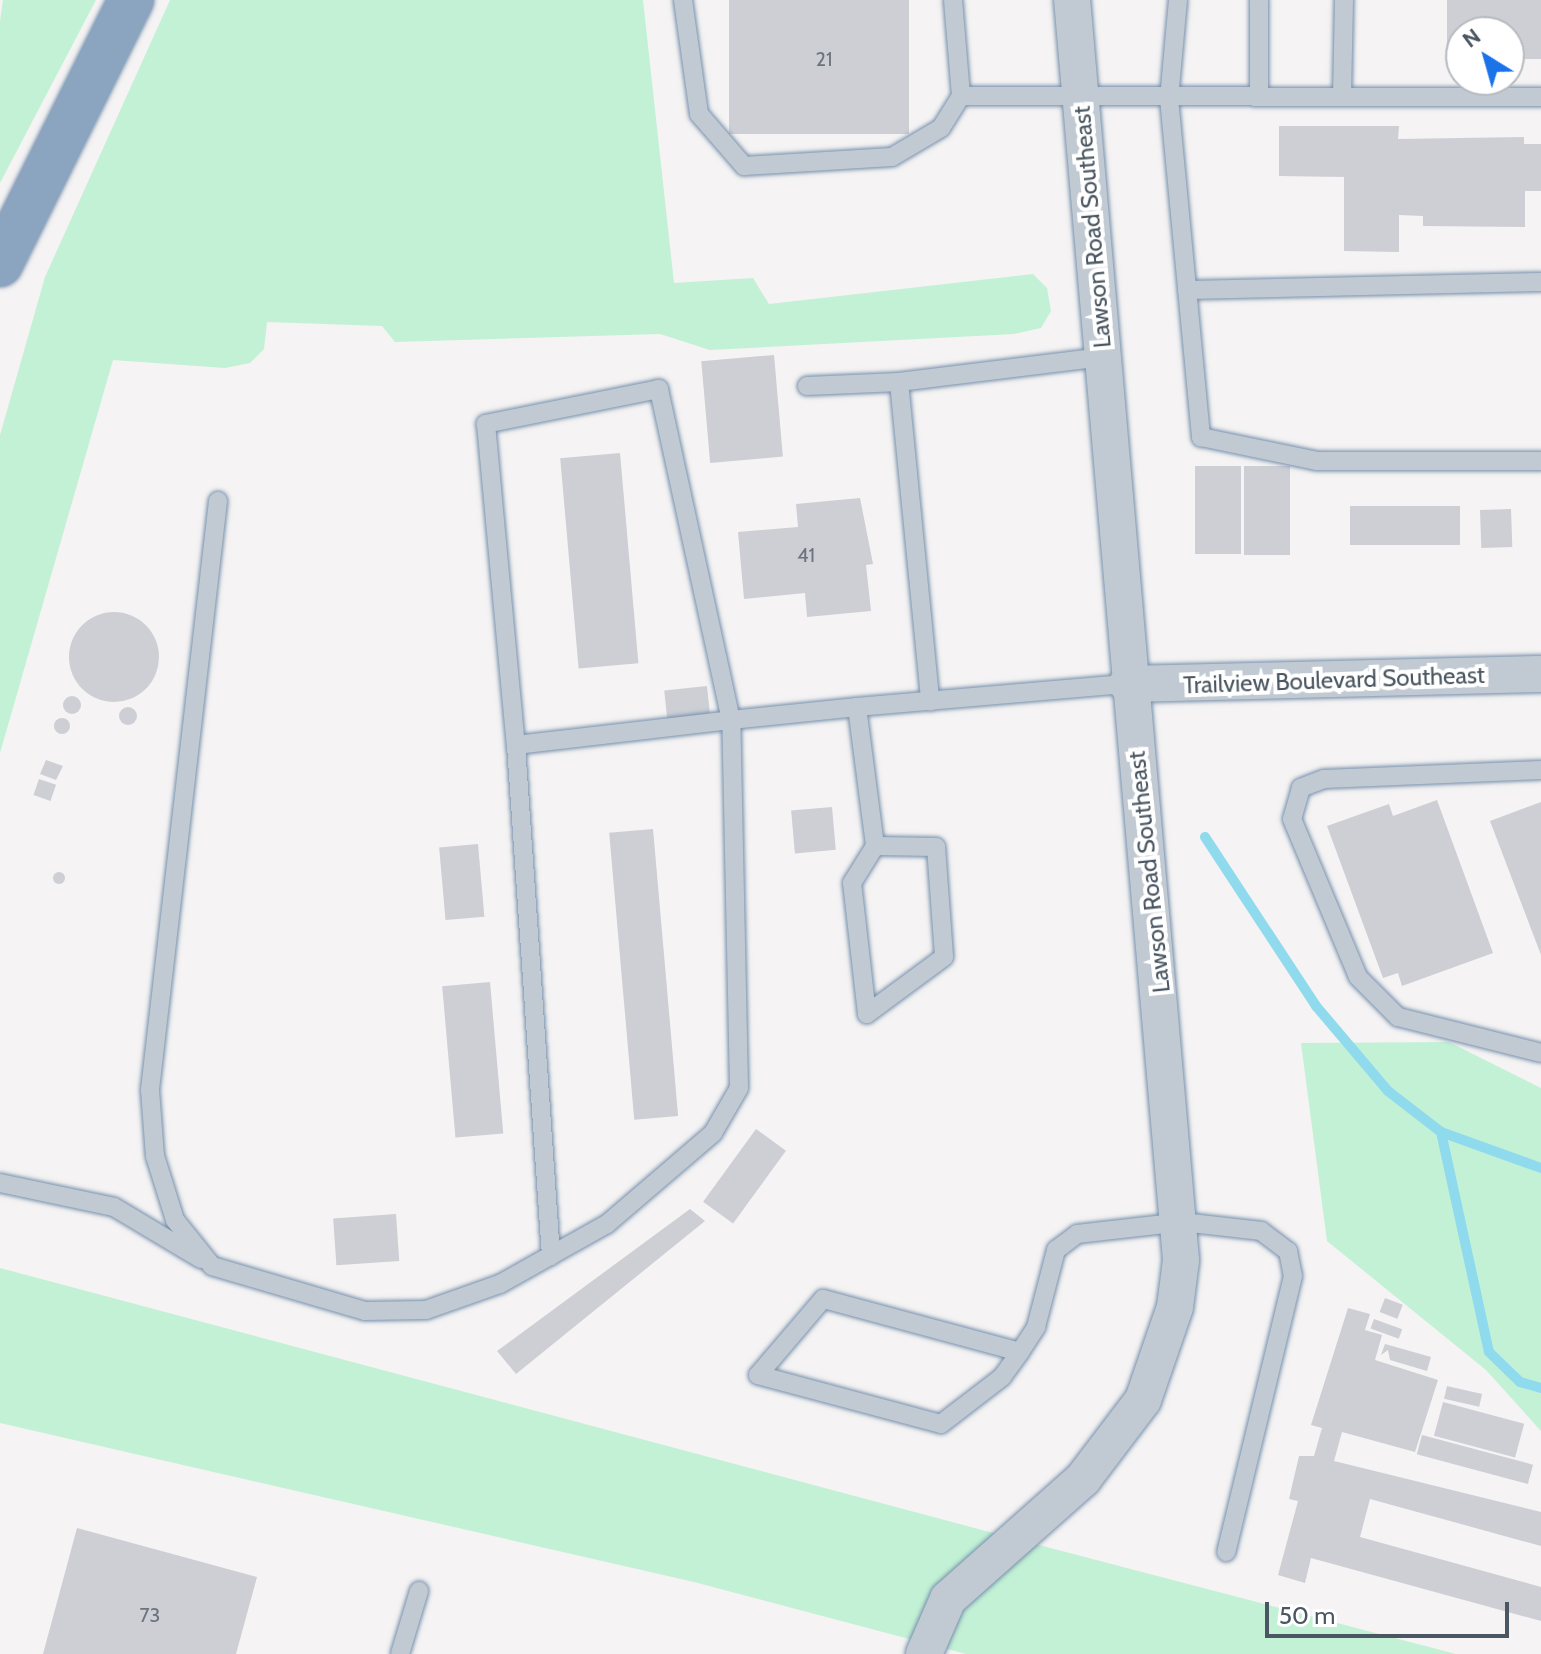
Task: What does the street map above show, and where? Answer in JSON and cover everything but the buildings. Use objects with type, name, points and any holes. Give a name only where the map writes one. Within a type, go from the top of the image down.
[{"type":"highway","points":[[0,264],[131,0]]},
{"type":"street","name":"Lawson Road Southeast","points":[[924,1654],[948,1599],[1083,1479],[1143,1400],[1175,1307],[1182,1222],[1127,684],[1072,0]]},
{"type":"street","name":"Trailview Boulevard Southeast","points":[[1127,684],[1541,674]]},
{"type":"lane","points":[[683,0],[699,114],[744,166],[892,157],[941,128],[961,96],[953,0]]},
{"type":"lane","points":[[1178,0],[1169,98],[1201,437],[1317,461],[1541,461]]},
{"type":"lane","points":[[1259,0],[1259,97]]},
{"type":"lane","points":[[1342,96],[1344,0]]},
{"type":"lane","points":[[961,96],[1541,97]]},
{"type":"lane","points":[[1187,290],[1541,282]]},
{"type":"lane","points":[[807,386],[899,382],[1102,357]]},
{"type":"lane","points":[[899,382],[930,701]]},
{"type":"lane","points":[[0,1183],[114,1207],[212,1266],[365,1311],[426,1310],[500,1284],[551,1256],[607,1224],[713,1133],[739,1088],[731,720],[659,389],[486,424],[516,745],[551,1256]]},
{"type":"lane","points":[[212,1266],[175,1220],[155,1156],[150,1090],[218,501]]},
{"type":"lane","points":[[516,745],[857,707],[1127,684]]},
{"type":"lane","points":[[857,707],[875,846],[852,883],[867,1014],[944,957],[936,847],[875,846]]},
{"type":"lane","points":[[1541,770],[1324,779],[1301,788],[1292,819],[1358,977],[1398,1017],[1541,1053]]},
{"type":"lane","points":[[1020,1352],[823,1299],[758,1375],[941,1424],[1002,1377],[1020,1352],[1036,1327],[1056,1250],[1077,1234],[1182,1222],[1261,1231],[1288,1251],[1293,1276],[1226,1552]]},
{"type":"lane","points":[[400,1654],[419,1591]]},
{"type":"green space","points":[[3,0],[96,0],[0,183],[0,21]]},
{"type":"green space","points":[[170,0],[643,0],[674,283],[753,278],[769,304],[1033,274],[1047,288],[1051,311],[1041,328],[1014,334],[710,350],[660,334],[395,342],[382,326],[267,322],[264,349],[250,363],[225,368],[113,360],[0,753],[0,435],[45,277]]},
{"type":"green space","points":[[1449,1042],[1541,1088],[1541,1431],[1486,1370],[1327,1241],[1301,1043]]},
{"type":"green space","points":[[0,1268],[1456,1654],[966,1654],[694,1582],[0,1423]]},
{"type":"waterway","points":[[1205,837],[1316,1006],[1388,1091],[1441,1132],[1541,1168]]},
{"type":"waterway","points":[[1441,1132],[1489,1352],[1520,1382],[1541,1388]]}]
